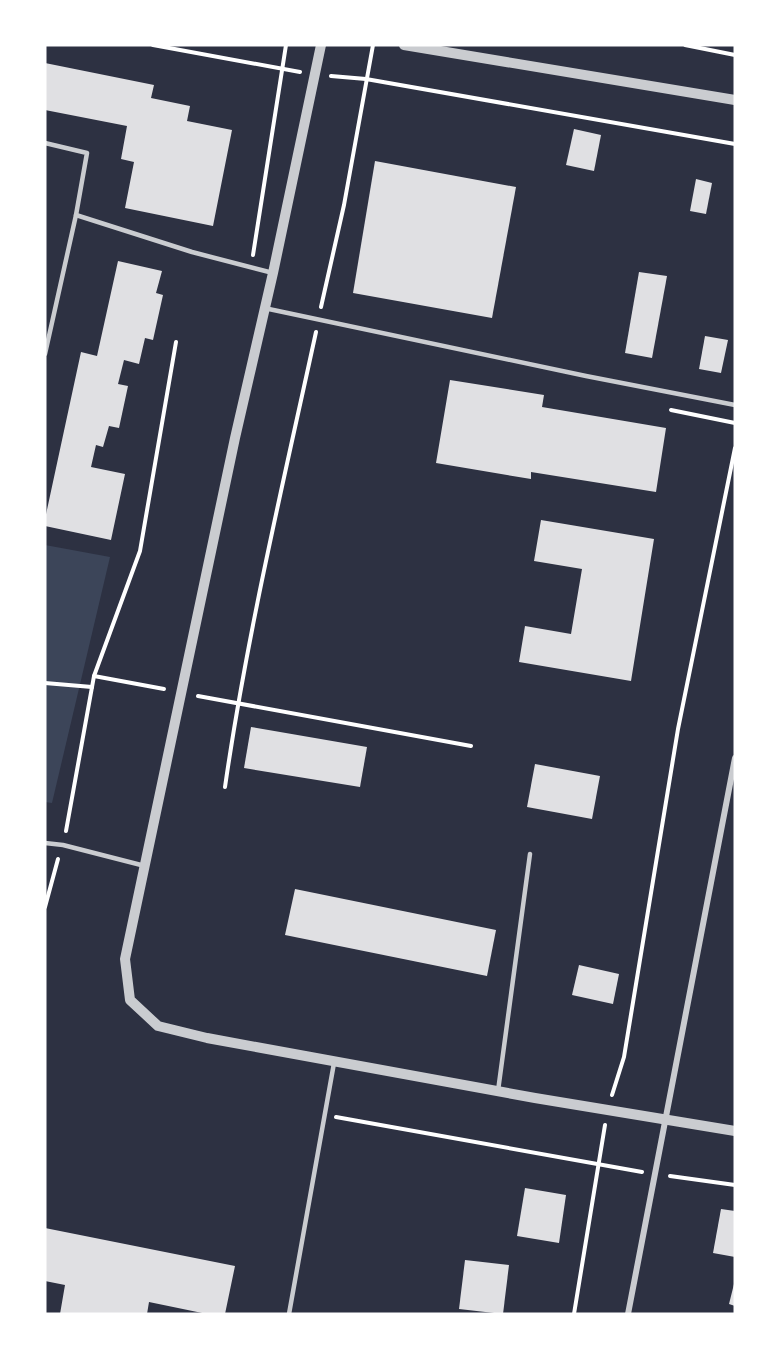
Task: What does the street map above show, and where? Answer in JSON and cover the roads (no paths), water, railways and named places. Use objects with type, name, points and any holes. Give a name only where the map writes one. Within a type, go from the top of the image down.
[{"type":"street","points":[[321,45],[125,959],[129,1000],[158,1026],[207,1038],[735,1131]]},
{"type":"street","points":[[404,45],[735,100]]},
{"type":"street","points":[[628,1314],[735,758]]},
{"type":"lane","points":[[45,143],[87,153],[76,215],[45,354]]},
{"type":"lane","points":[[76,215],[192,252],[273,273]]},
{"type":"lane","points":[[264,308],[735,405]]},
{"type":"lane","points":[[45,843],[63,845],[145,866]]},
{"type":"lane","points":[[498,1090],[530,854]]},
{"type":"lane","points":[[289,1314],[334,1060]]}]
